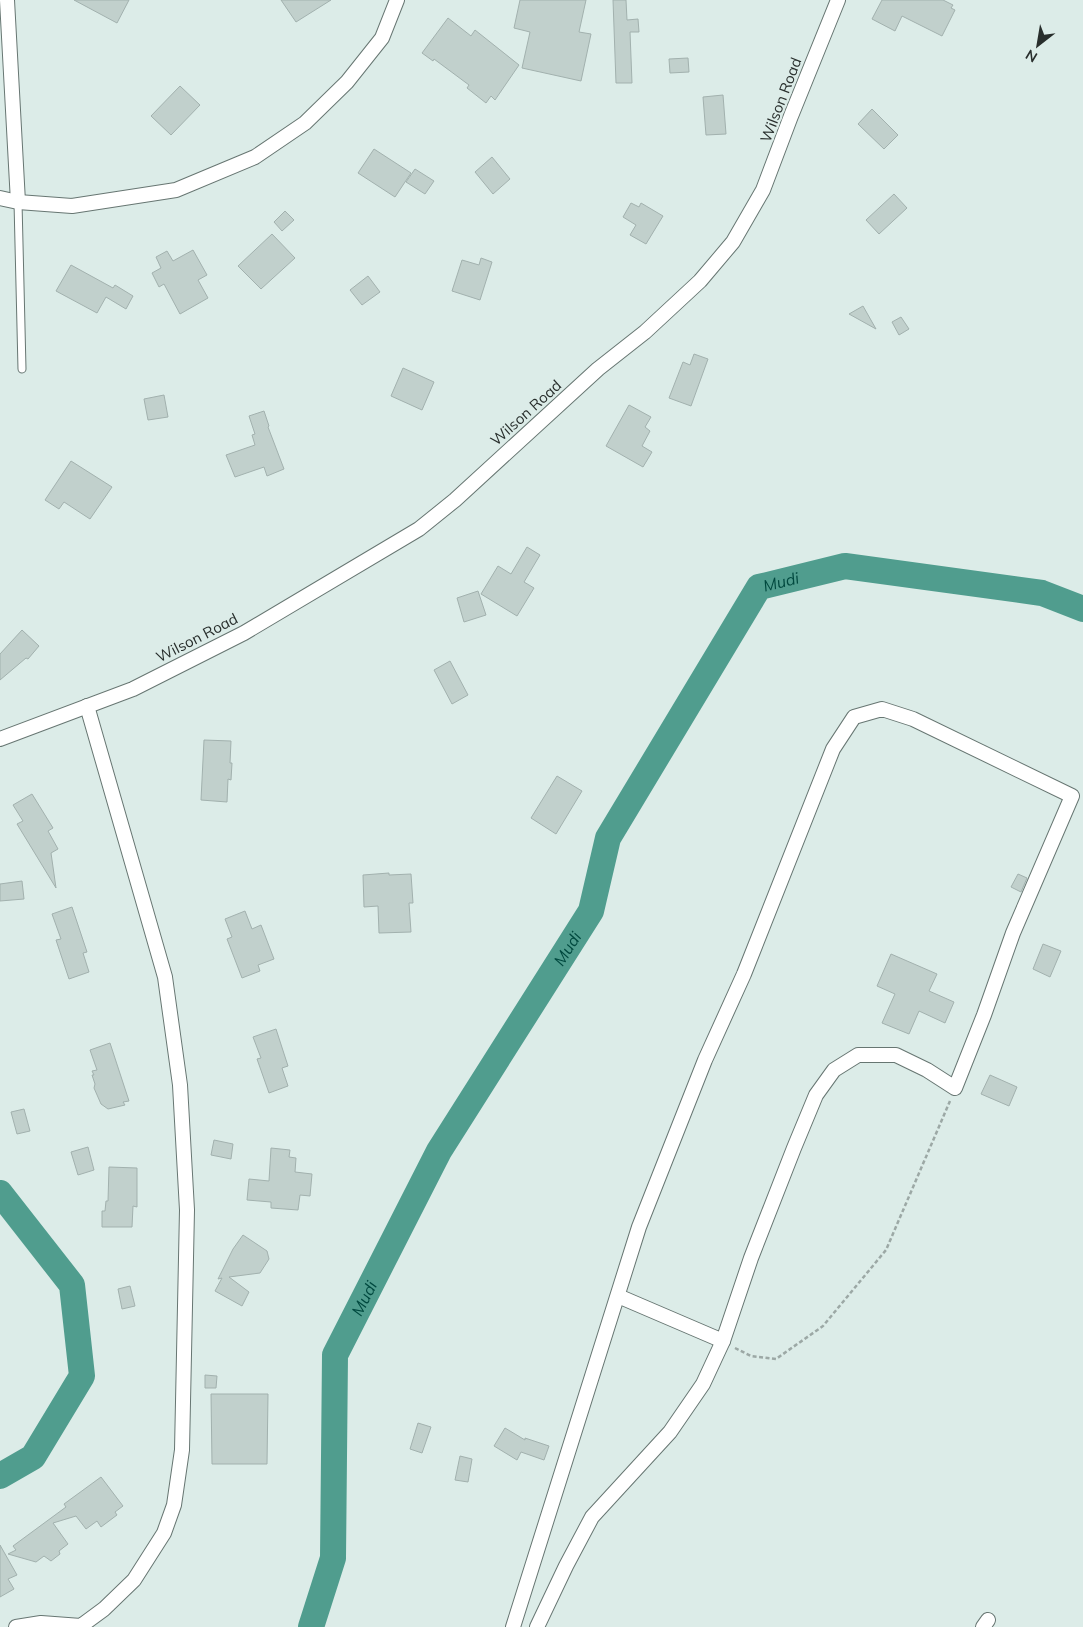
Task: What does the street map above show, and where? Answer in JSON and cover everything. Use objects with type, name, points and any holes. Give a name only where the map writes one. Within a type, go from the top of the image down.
[{"type":"street","points":[[7,0],[18,202]]},
{"type":"street","points":[[0,198],[18,202],[72,206],[176,190],[255,157],[305,123],[347,82],[382,38],[397,0]]},
{"type":"street","name":"Wilson Road","points":[[0,739],[133,689],[244,632],[419,528],[455,500],[598,369],[645,332],[700,282],[733,242],[763,190],[838,0]]},
{"type":"street","points":[[16,1627],[40,1623],[81,1626],[104,1609],[134,1580],[164,1533],[174,1505],[182,1450],[187,1210],[180,1085],[165,977],[87,706]]},
{"type":"street","points":[[513,1627],[639,1227],[705,1060],[744,974],[834,749],[854,718],[882,709],[913,719],[1072,796],[1013,933],[984,1015],[955,1088],[927,1070],[896,1055],[858,1056],[834,1070],[816,1095],[751,1258],[723,1341],[703,1384],[670,1432],[592,1518],[566,1566],[537,1627]]},
{"type":"street","points":[[618,1296],[723,1341]]},
{"type":"lane","points":[[18,202],[22,369]]},
{"type":"path","points":[[723,1341],[751,1356],[776,1360],[824,1326],[886,1250],[932,1146],[955,1088]]},
{"type":"building","points":[[74,0],[129,0],[117,23]]},
{"type":"building","points":[[281,0],[331,0],[296,22]]},
{"type":"building","points":[[520,0],[586,0],[579,32],[591,34],[581,81],[522,68],[530,32],[514,28]]},
{"type":"building","points":[[613,0],[626,0],[627,20],[638,19],[639,32],[630,32],[632,83],[616,83]]},
{"type":"building","points":[[882,0],[943,0],[953,5],[951,8],[955,10],[942,36],[902,16],[895,31],[872,19]]},
{"type":"building","points":[[448,18],[471,36],[475,30],[519,65],[495,100],[491,96],[486,103],[467,88],[469,85],[434,59],[433,61],[422,53]]},
{"type":"building","points":[[688,58],[689,72],[670,73],[669,59]]},
{"type":"building","points":[[180,86],[200,105],[171,135],[151,116]]},
{"type":"building","points":[[723,95],[726,134],[706,135],[703,97]]},
{"type":"building","points":[[872,109],[898,135],[884,149],[858,124]]},
{"type":"building","points":[[374,149],[411,173],[395,197],[358,173]]},
{"type":"building","points":[[492,157],[510,179],[493,194],[475,172]]},
{"type":"building","points":[[415,169],[434,181],[425,194],[406,182]]},
{"type":"building","points":[[894,194],[907,208],[879,234],[866,220]]},
{"type":"building","points":[[631,203],[639,207],[641,203],[663,216],[646,244],[630,235],[636,225],[623,217]]},
{"type":"building","points":[[285,211],[294,220],[282,231],[274,222]]},
{"type":"building","points":[[272,234],[295,258],[261,289],[238,266]]},
{"type":"building","points":[[193,250],[207,275],[198,280],[208,298],[180,314],[164,284],[159,287],[152,273],[161,268],[156,257],[167,251],[173,261]]},
{"type":"building","points":[[481,258],[492,262],[480,300],[452,291],[462,260],[479,265]]},
{"type":"building","points":[[71,265],[113,288],[115,285],[133,296],[126,309],[106,297],[97,313],[56,291]]},
{"type":"building","points":[[368,276],[380,292],[362,305],[350,290]]},
{"type":"building","points":[[863,306],[876,329],[849,314]]},
{"type":"building","points":[[901,317],[909,329],[899,335],[892,322]]},
{"type":"building","points":[[694,354],[708,359],[691,406],[669,398],[683,362],[690,365]]},
{"type":"building","points":[[403,368],[434,382],[422,410],[391,396]]},
{"type":"building","points":[[164,395],[168,417],[148,420],[144,399]]},
{"type":"building","points":[[629,405],[651,417],[645,427],[650,431],[642,446],[652,452],[643,467],[606,446]]},
{"type":"building","points":[[264,411],[284,469],[267,476],[264,467],[235,477],[226,455],[255,445],[252,435],[255,434],[249,416]]},
{"type":"building","points":[[71,461],[112,487],[90,519],[64,502],[59,509],[45,500]]},
{"type":"building","points":[[527,547],[540,555],[524,582],[534,588],[517,616],[481,594],[498,566],[511,574]]},
{"type":"building","points":[[478,591],[486,615],[464,622],[457,598]]},
{"type":"building","points":[[22,630],[39,646],[28,659],[26,658],[0,680],[0,654]]},
{"type":"building","points":[[450,661],[468,695],[452,704],[434,670]]},
{"type":"building","points":[[204,740],[231,741],[231,780],[228,779],[227,802],[201,800]]},
{"type":"building","points":[[557,776],[582,791],[556,834],[531,818]]},
{"type":"building","points":[[32,794],[53,828],[48,831],[58,849],[51,853],[56,888],[17,824],[23,821],[13,805]]},
{"type":"building","points":[[389,873],[389,875],[411,874],[413,903],[409,903],[411,932],[379,933],[378,906],[364,907],[363,875]]},
{"type":"building","points":[[1018,874],[1027,878],[1021,892],[1011,887]]},
{"type":"building","points":[[22,881],[24,899],[0,901],[0,884]]},
{"type":"building","points":[[72,907],[87,952],[83,953],[89,972],[69,979],[56,940],[61,939],[52,914]]},
{"type":"building","points":[[245,911],[252,929],[261,925],[274,959],[258,965],[260,971],[242,978],[227,939],[232,937],[225,919]]},
{"type":"building","points":[[1043,944],[1061,951],[1050,977],[1033,969]]},
{"type":"building","points":[[891,954],[937,974],[929,991],[954,1002],[945,1023],[919,1011],[909,1034],[882,1023],[895,994],[877,986]]},
{"type":"building","points":[[276,1029],[288,1066],[282,1068],[288,1086],[269,1093],[257,1059],[261,1058],[253,1037]]},
{"type":"building","points":[[110,1043],[129,1101],[123,1102],[125,1105],[108,1109],[101,1104],[94,1088],[95,1084],[92,1075],[94,1075],[92,1071],[97,1070],[90,1050]]},
{"type":"building","points":[[990,1075],[1017,1087],[1009,1106],[981,1094]]},
{"type":"building","points":[[24,1109],[30,1131],[17,1134],[11,1112]]},
{"type":"building","points":[[214,1140],[233,1144],[231,1159],[211,1155]]},
{"type":"building","points":[[88,1147],[94,1170],[78,1175],[71,1152]]},
{"type":"building","points":[[271,1148],[290,1150],[289,1157],[296,1158],[295,1172],[312,1174],[310,1196],[300,1195],[298,1210],[271,1208],[271,1202],[247,1200],[249,1179],[269,1181]]},
{"type":"building","points":[[109,1167],[137,1168],[137,1207],[133,1206],[132,1227],[102,1227],[102,1211],[105,1211],[106,1201],[108,1201]]},
{"type":"building","points":[[243,1235],[267,1251],[269,1259],[260,1273],[229,1277],[249,1292],[242,1306],[215,1291],[222,1278],[218,1279],[233,1249]]},
{"type":"building","points":[[130,1286],[135,1306],[122,1309],[118,1289]]},
{"type":"building","points":[[205,1375],[217,1376],[216,1388],[205,1388]]},
{"type":"building","points":[[211,1394],[268,1394],[267,1464],[212,1464]]},
{"type":"building","points":[[418,1423],[431,1427],[422,1453],[410,1449]]},
{"type":"building","points":[[505,1428],[525,1440],[525,1438],[549,1446],[544,1460],[521,1452],[517,1460],[494,1446]]},
{"type":"building","points":[[460,1456],[472,1459],[468,1482],[455,1480]]},
{"type":"building","points":[[101,1477],[123,1506],[115,1512],[117,1515],[101,1527],[97,1521],[86,1529],[76,1516],[53,1523],[68,1544],[51,1561],[44,1556],[36,1562],[8,1554],[16,1550],[13,1546],[66,1507],[64,1504]]},
{"type":"building","points":[[0,1545],[17,1575],[8,1579],[14,1589],[0,1597]]},
{"type":"waterway","name":"Mudi","points":[[311,1627],[333,1558],[335,1355],[439,1151],[591,911],[608,838],[759,587],[845,566],[1042,593],[1083,609]]},
{"type":"waterway","name":"Mudi","points":[[0,1193],[72,1285],[82,1376],[33,1457],[0,1476]]}]
